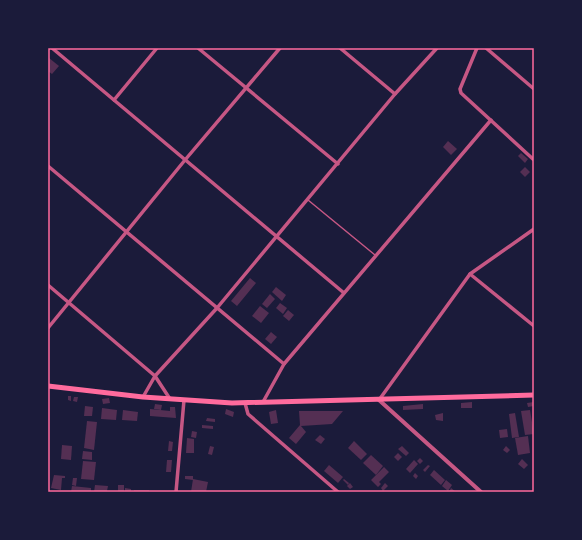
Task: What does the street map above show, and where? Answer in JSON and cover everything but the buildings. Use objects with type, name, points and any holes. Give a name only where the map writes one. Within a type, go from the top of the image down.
[{"type":"main road","points":[[48,386],[170,399],[245,403],[534,395]]},
{"type":"street","points":[[52,48],[344,293]]},
{"type":"street","points":[[114,100],[157,48]]},
{"type":"street","points":[[198,48],[338,164]]},
{"type":"street","points":[[48,328],[185,160],[280,48]]},
{"type":"street","points":[[340,48],[395,94]]},
{"type":"street","points":[[143,396],[154,376],[217,308],[277,238],[395,94],[437,48]]},
{"type":"street","points":[[477,48],[460,89],[461,93],[534,160]]},
{"type":"street","points":[[486,48],[534,89]]},
{"type":"street","points":[[263,402],[284,364],[491,120]]},
{"type":"street","points":[[48,166],[284,364]]},
{"type":"street","points":[[481,492],[379,400],[470,274],[534,229]]},
{"type":"street","points":[[470,274],[534,326]]},
{"type":"street","points":[[48,285],[154,376],[170,399]]},
{"type":"street","points":[[176,492],[184,400]]},
{"type":"street","points":[[245,403],[248,414],[338,492]]},
{"type":"lane","points":[[308,200],[376,256]]}]
